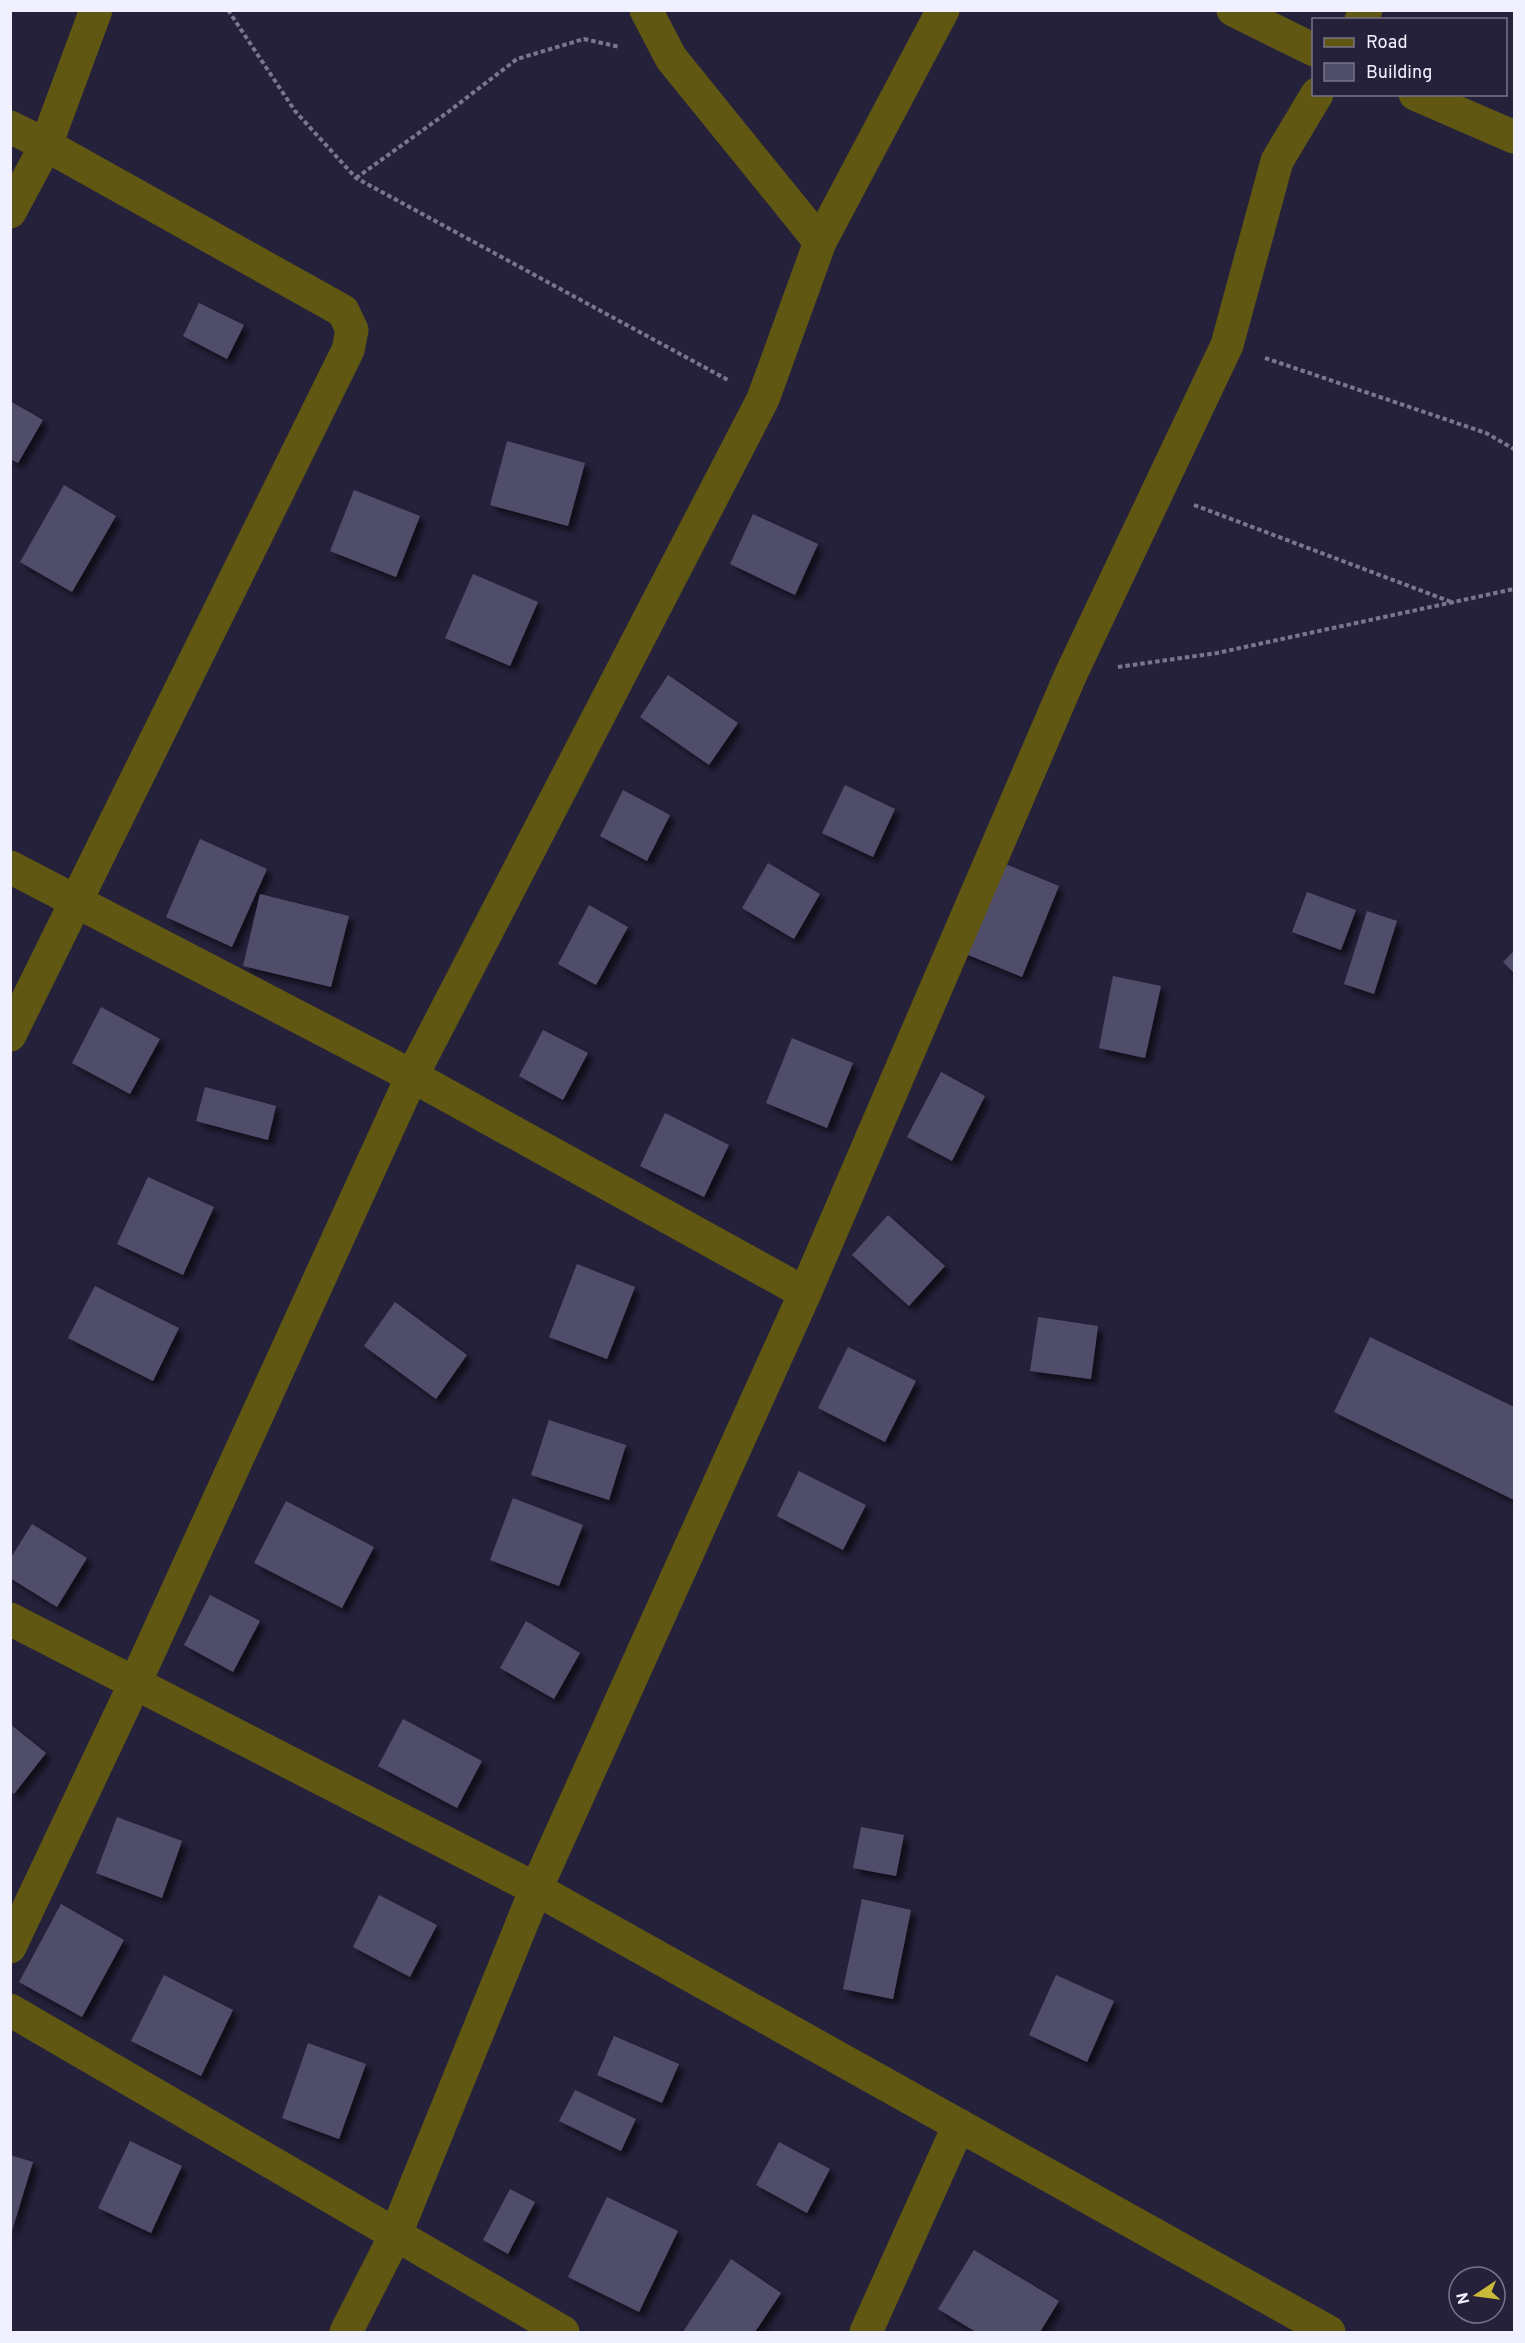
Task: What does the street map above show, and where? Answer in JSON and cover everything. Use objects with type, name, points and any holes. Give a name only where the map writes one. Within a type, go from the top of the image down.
[{"type":"street","points":[[10,212],[46,145],[96,10]]},
{"type":"street","points":[[646,10],[671,58],[820,242]]},
{"type":"street","points":[[10,1947],[135,1683],[412,1076],[763,399],[820,242],[943,10]]},
{"type":"street","points":[[1233,10],[1312,49]]},
{"type":"street","points":[[346,2332],[395,2236],[536,1889],[805,1293],[1071,674],[1227,345],[1277,161],[1316,96]]},
{"type":"street","points":[[1420,96],[1515,137]]},
{"type":"street","points":[[10,127],[343,311],[352,330],[348,351],[10,1035]]},
{"type":"street","points":[[10,867],[412,1076],[805,1293]]},
{"type":"street","points":[[10,1619],[536,1889],[1329,2332]]},
{"type":"street","points":[[10,2010],[563,2332]]},
{"type":"street","points":[[866,2332],[959,2125]]},
{"type":"path","points":[[228,10],[295,111],[356,178],[763,399]]},
{"type":"path","points":[[356,178],[517,59],[584,39],[671,58]]},
{"type":"path","points":[[1227,345],[1486,433],[1515,449]]},
{"type":"path","points":[[1157,491],[1454,603]]},
{"type":"path","points":[[1071,674],[1217,653],[1515,589]]},
{"type":"building","points":[[199,303],[244,325],[227,359],[183,336]]},
{"type":"building","points":[[10,401],[43,420],[18,463],[10,459]]},
{"type":"building","points":[[507,441],[585,463],[568,526],[490,505]]},
{"type":"building","points":[[64,485],[116,516],[72,592],[20,562]]},
{"type":"building","points":[[354,490],[420,516],[396,577],[330,551]]},
{"type":"building","points":[[753,514],[818,544],[795,595],[730,564]]},
{"type":"building","points":[[473,574],[538,602],[510,666],[445,638]]},
{"type":"building","points":[[668,675],[738,723],[709,765],[640,717]]},
{"type":"building","points":[[845,785],[895,809],[873,857],[822,833]]},
{"type":"building","points":[[623,790],[670,815],[647,861],[600,836]]},
{"type":"building","points":[[200,839],[267,869],[232,947],[166,917]]},
{"type":"building","points":[[998,861],[1059,886],[1022,977],[961,952]]},
{"type":"building","points":[[768,863],[820,894],[794,939],[742,908]]},
{"type":"building","points":[[1307,892],[1356,910],[1341,950],[1292,932]]},
{"type":"building","points":[[260,894],[349,916],[331,987],[243,966]]},
{"type":"building","points":[[589,905],[628,927],[596,985],[558,964]]},
{"type":"building","points":[[1367,911],[1397,921],[1374,994],[1344,984]]},
{"type":"building","points":[[1514,951],[1514,973],[1503,962]]},
{"type":"building","points":[[1113,976],[1161,986],[1145,1058],[1099,1048]]},
{"type":"building","points":[[101,1007],[160,1039],[130,1094],[72,1063]]},
{"type":"building","points":[[543,1030],[588,1053],[563,1100],[519,1076]]},
{"type":"building","points":[[792,1038],[853,1063],[827,1128],[766,1103]]},
{"type":"building","points":[[941,1072],[985,1096],[952,1161],[907,1137]]},
{"type":"building","points":[[205,1087],[276,1106],[268,1140],[196,1121]]},
{"type":"building","points":[[665,1113],[729,1145],[704,1197],[640,1166]]},
{"type":"building","points":[[148,1177],[214,1207],[183,1275],[117,1244]]},
{"type":"building","points":[[888,1215],[945,1266],[909,1306],[852,1255]]},
{"type":"building","points":[[577,1264],[635,1287],[607,1359],[549,1337]]},
{"type":"building","points":[[95,1286],[179,1328],[153,1381],[68,1338]]},
{"type":"building","points":[[395,1302],[467,1355],[436,1399],[364,1346]]},
{"type":"building","points":[[1038,1317],[1098,1326],[1091,1379],[1030,1371]]},
{"type":"building","points":[[1370,1337],[1514,1407],[1514,1500],[1334,1412]]},
{"type":"building","points":[[848,1347],[916,1381],[885,1442],[818,1408]]},
{"type":"building","points":[[549,1420],[626,1445],[609,1500],[531,1475]]},
{"type":"building","points":[[799,1471],[866,1505],[843,1550],[777,1516]]},
{"type":"building","points":[[513,1498],[583,1525],[559,1586],[490,1560]]},
{"type":"building","points":[[286,1501],[374,1547],[342,1608],[254,1563]]},
{"type":"building","points":[[32,1524],[87,1558],[57,1607],[10,1578],[10,1559]]},
{"type":"building","points":[[210,1595],[260,1621],[233,1672],[184,1645]]},
{"type":"building","points":[[526,1621],[580,1653],[554,1699],[500,1668]]},
{"type":"building","points":[[403,1719],[482,1761],[457,1808],[378,1766]]},
{"type":"building","points":[[10,1724],[46,1753],[14,1794],[10,1791]]},
{"type":"building","points":[[117,1817],[182,1841],[162,1898],[96,1873]]},
{"type":"building","points":[[861,1827],[904,1835],[896,1876],[853,1868]]},
{"type":"building","points":[[379,1895],[437,1925],[410,1977],[353,1947]]},
{"type":"building","points":[[862,1899],[911,1910],[893,1999],[843,1989]]},
{"type":"building","points":[[61,1904],[124,1940],[82,2017],[19,1982]]},
{"type":"building","points":[[164,1975],[233,2010],[201,2076],[131,2041]]},
{"type":"building","points":[[1056,1975],[1114,2001],[1087,2062],[1029,2035]]},
{"type":"building","points":[[614,2036],[679,2064],[662,2103],[597,2075]]},
{"type":"building","points":[[308,2043],[366,2064],[339,2139],[282,2118]]},
{"type":"building","points":[[575,2090],[636,2119],[621,2151],[559,2121]]},
{"type":"building","points":[[130,2141],[182,2166],[151,2233],[98,2208]]},
{"type":"building","points":[[779,2142],[830,2169],[807,2213],[756,2185]]},
{"type":"building","points":[[10,2155],[33,2162],[11,2234],[10,2234]]},
{"type":"building","points":[[510,2189],[535,2202],[508,2254],[483,2240]]},
{"type":"building","points":[[607,2197],[678,2231],[639,2312],[568,2277]]},
{"type":"building","points":[[974,2250],[1059,2301],[1040,2332],[976,2332],[938,2309]]},
{"type":"building","points":[[731,2259],[781,2293],[755,2332],[683,2332]]}]
